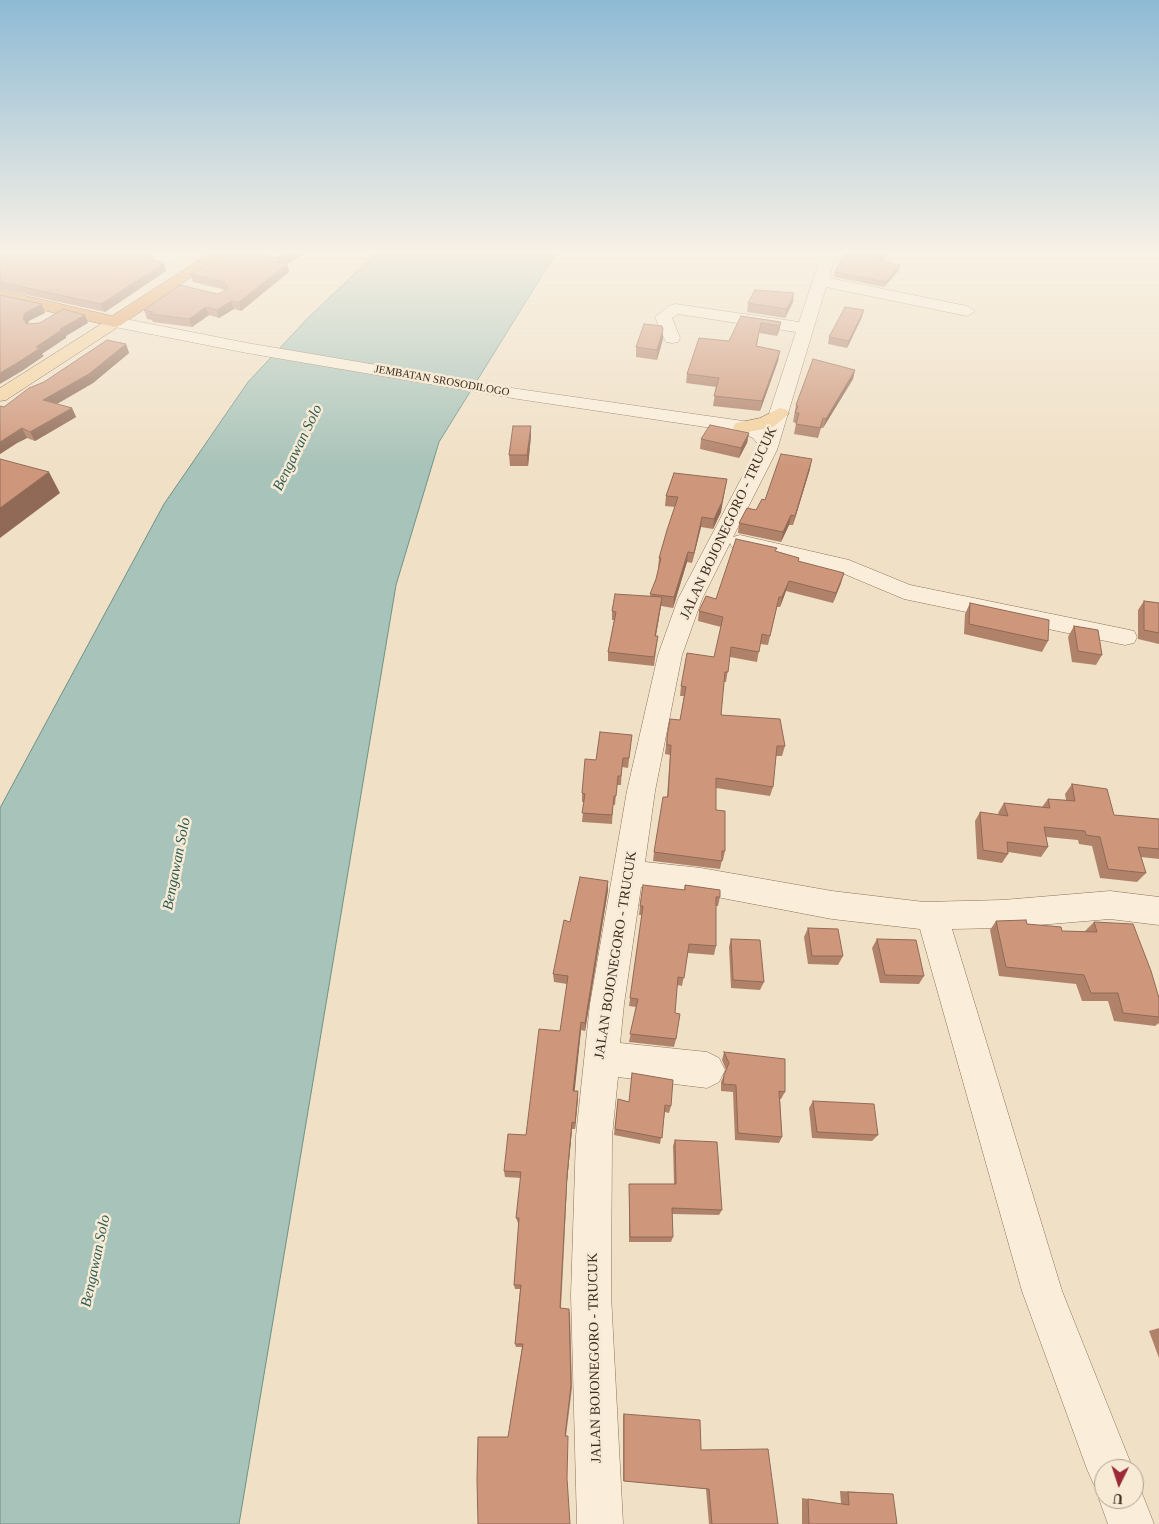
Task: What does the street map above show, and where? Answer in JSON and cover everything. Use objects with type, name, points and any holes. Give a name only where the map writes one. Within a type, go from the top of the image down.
[{"type":"main road","points":[[0,396],[112,324]]},
{"type":"main road","points":[[743,427],[766,423],[780,414]]},
{"type":"street","name":"JEMBATAN SROSODILOGO","points":[[126,324],[247,348],[518,394],[743,427]]},
{"type":"street","points":[[666,324],[672,338]]},
{"type":"street","points":[[777,324],[804,328]]},
{"type":"street","name":"JALAN BOJONEGORO - TRUCUK","points":[[600,1524],[591,1295],[594,1136],[607,1004],[641,791],[670,654],[690,599],[767,450],[780,414],[805,324]]},
{"type":"street","points":[[743,427],[764,438],[767,450]]},
{"type":"street","points":[[722,538],[849,566],[904,591],[1125,637]]},
{"type":"street","points":[[629,873],[701,881],[832,905],[932,916],[1003,914],[1110,905],[1159,912]]},
{"type":"street","points":[[932,916],[1042,1291],[1106,1459]]},
{"type":"street","points":[[601,1058],[707,1070]]},
{"type":"street","points":[[1126,1509],[1131,1524]]},
{"type":"water","name":"Bengawan Solo","points":[[302,324],[512,324],[439,442],[396,585],[239,1524],[0,1524],[0,808],[164,504],[248,382]]},
{"type":"building","points":[[0,324],[69,324],[36,347],[40,348],[0,373]]},
{"type":"building","points":[[644,324],[662,326],[663,329],[657,350],[636,347]]},
{"type":"building","points":[[737,324],[761,324],[756,346],[780,351],[762,401],[714,396],[719,378],[687,374],[699,338],[729,341]]},
{"type":"building","points":[[836,324],[857,324],[849,341],[829,337]]},
{"type":"building","points":[[107,340],[126,344],[89,374],[43,400],[72,408],[30,432],[22,428],[0,442],[0,406],[4,407],[29,388],[44,382]]},
{"type":"building","points":[[813,359],[855,370],[826,419],[823,418],[820,428],[796,424],[799,413],[795,413],[798,406],[796,405]]},
{"type":"building","points":[[710,425],[749,433],[741,448],[701,439]]},
{"type":"building","points":[[513,426],[531,426],[527,455],[509,455]]},
{"type":"building","points":[[781,454],[812,459],[795,516],[791,515],[783,532],[739,523],[747,508],[756,510],[762,499],[765,500]]},
{"type":"building","points":[[0,459],[49,472],[0,508]]},
{"type":"building","points":[[674,473],[727,479],[722,502],[714,519],[702,517],[694,553],[688,552],[674,597],[650,594],[656,579],[661,558],[659,558],[678,497],[666,496]]},
{"type":"building","points":[[736,539],[777,548],[775,551],[799,558],[798,561],[844,573],[836,593],[789,581],[782,597],[779,597],[770,636],[762,634],[759,652],[731,647],[728,672],[725,672],[721,715],[780,719],[785,746],[777,746],[773,787],[716,778],[716,810],[725,811],[725,851],[722,851],[722,861],[654,852],[663,797],[668,797],[671,745],[667,745],[667,737],[670,719],[680,720],[686,687],[681,686],[687,653],[714,657],[723,617],[699,611],[706,596],[716,599]]},
{"type":"building","points":[[615,594],[662,597],[655,636],[658,636],[654,657],[608,652],[616,612],[612,611]]},
{"type":"building","points":[[1144,601],[1159,603],[1159,633],[1144,630]]},
{"type":"building","points":[[970,603],[1049,620],[1048,641],[969,624]]},
{"type":"building","points":[[1074,626],[1098,630],[1102,655],[1078,651]]},
{"type":"building","points":[[600,732],[632,735],[629,758],[623,758],[621,776],[618,776],[612,815],[582,813],[585,794],[582,793],[585,759],[596,760]]},
{"type":"building","points":[[1072,784],[1107,789],[1114,815],[1159,819],[1159,849],[1138,847],[1146,873],[1108,869],[1100,837],[1086,835],[1085,831],[1044,827],[1048,847],[1007,842],[1008,854],[983,850],[980,812],[1008,816],[1004,803],[1050,808],[1048,799],[1075,801]]},
{"type":"building","points":[[580,877],[608,881],[585,1023],[581,1022],[573,1091],[578,1091],[575,1123],[572,1122],[567,1176],[560,1308],[569,1309],[571,1386],[565,1436],[568,1436],[567,1478],[570,1524],[478,1524],[478,1437],[508,1437],[523,1344],[515,1344],[521,1285],[514,1285],[519,1218],[516,1218],[521,1172],[504,1171],[508,1134],[526,1135],[539,1029],[560,1031],[568,976],[553,974],[564,920],[570,922]]},
{"type":"building","points":[[643,885],[685,890],[685,885],[720,890],[720,897],[716,897],[716,946],[689,944],[684,978],[678,977],[675,1013],[680,1014],[676,1039],[630,1034],[638,999],[630,998],[643,906],[640,906]]},
{"type":"building","points":[[1026,920],[1027,924],[1061,927],[1062,931],[1097,932],[1094,922],[1133,924],[1159,998],[1159,1017],[1123,1013],[1118,993],[1091,993],[1084,975],[1006,967],[996,921]]},
{"type":"building","points":[[808,928],[838,929],[843,956],[812,956]]},
{"type":"building","points":[[731,939],[760,940],[764,982],[733,980]]},
{"type":"building","points":[[877,939],[916,940],[924,976],[885,975]]},
{"type":"building","points":[[724,1052],[785,1059],[785,1092],[779,1091],[782,1137],[738,1133],[736,1085],[723,1084],[724,1075],[729,1063]]},
{"type":"building","points":[[632,1073],[673,1080],[671,1106],[665,1105],[662,1138],[615,1129],[618,1099],[629,1102]]},
{"type":"building","points":[[813,1101],[874,1104],[878,1135],[817,1132]]},
{"type":"building","points":[[675,1140],[717,1142],[722,1210],[672,1208],[673,1237],[630,1237],[629,1184],[676,1184]]},
{"type":"building","points":[[624,1414],[700,1420],[701,1450],[768,1449],[778,1524],[712,1524],[709,1489],[624,1481]]},
{"type":"building","points":[[848,1492],[893,1494],[897,1524],[809,1524],[808,1499],[849,1505]]}]
